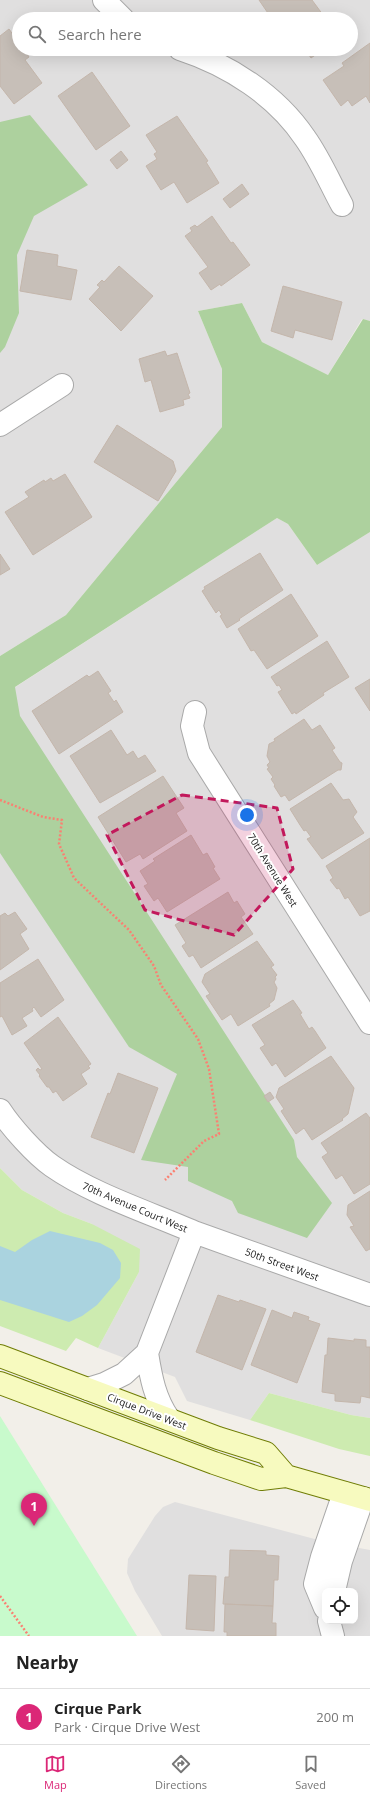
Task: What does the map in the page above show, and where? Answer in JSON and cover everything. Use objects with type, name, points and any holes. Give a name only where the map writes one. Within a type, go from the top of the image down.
[{"type":"main road","name":"Cirque Drive West","points":[[0,1356],[218,1438],[266,1453],[286,1476]]},
{"type":"main road","points":[[0,1383],[214,1464],[261,1479],[286,1476],[359,1497]]},
{"type":"street","points":[[104,0],[115,12]]},
{"type":"street","points":[[200,56],[234,72],[266,95],[294,123],[306,138],[342,205]]},
{"type":"street","points":[[0,425],[62,385]]},
{"type":"street","name":"70th Avenue West","points":[[195,712],[192,726],[199,754],[370,1023]]},
{"type":"street","name":"70th Avenue Court West","points":[[0,1110],[9,1123],[50,1165],[77,1182],[194,1232],[147,1353],[124,1374],[104,1384],[88,1388]]},
{"type":"street","name":"50th Street West","points":[[194,1232],[370,1295]]},
{"type":"street","points":[[147,1353],[154,1391],[162,1408],[170,1420]]},
{"type":"street","points":[[335,1588],[359,1497]]},
{"type":"street","points":[[322,1601],[315,1584],[322,1557],[359,1497]]},
{"type":"street","points":[[329,1624],[333,1636]]},
{"type":"path","points":[[0,800],[42,817],[62,820],[59,844],[74,878],[129,930],[154,966],[161,985],[198,1039],[209,1069],[219,1134],[204,1141],[165,1180]]},
{"type":"path","points":[[0,1596],[29,1636]]},
{"type":"highlighted area","points":[[182,795],[277,808],[293,869],[234,935],[145,910],[107,835]]},
{"type":"shaded area","points":[[0,0],[370,0],[370,321],[362,319],[328,375],[262,342],[242,303],[198,311],[222,369],[222,427],[66,615],[0,656]]},
{"type":"shaded area","points":[[277,518],[288,524],[317,565],[370,532],[370,1418],[351,1415],[269,1393],[250,1420],[187,1401],[175,1377],[98,1348],[139,1272],[92,1224],[63,1213],[22,1190],[0,1168],[0,697]]},
{"type":"shaded area","points":[[175,1502],[326,1542],[370,1550],[370,1636],[162,1636],[135,1591],[127,1573],[128,1559],[155,1516],[163,1507]]},
{"type":"green space","points":[[30,115],[88,185],[34,216],[17,255],[19,313],[5,347],[0,353],[0,122]]},
{"type":"green space","points":[[242,303],[262,342],[328,375],[363,319],[370,321],[370,532],[317,565],[288,524],[277,518],[15,687],[20,716],[294,1140],[297,1157],[332,1203],[307,1238],[238,1213],[232,1201],[188,1181],[188,1167],[141,1160],[177,1074],[129,1047],[0,853],[0,656],[66,615],[222,427],[222,369],[198,311]]},
{"type":"green space","points":[[0,1168],[22,1190],[63,1213],[92,1224],[140,1249],[139,1272],[98,1348],[76,1338],[66,1351],[0,1326]]},
{"type":"green space","points":[[269,1393],[351,1415],[370,1418],[370,1456],[339,1449],[250,1420]]},
{"type":"green space","points":[[0,1416],[137,1636],[0,1636]]},
{"type":"water","points":[[50,1231],[100,1243],[113,1250],[121,1263],[120,1278],[97,1305],[82,1316],[69,1322],[0,1300],[0,1246],[15,1252],[32,1240]]},
{"type":"building","points":[[259,0],[312,0],[321,12],[267,12]]},
{"type":"building","points":[[9,29],[12,33],[12,56],[28,56],[25,60],[42,83],[14,104],[0,86],[0,36]]},
{"type":"building","points":[[370,43],[370,103],[366,96],[352,106],[348,100],[341,106],[323,80],[344,66],[342,63],[352,56],[358,56],[358,52]]},
{"type":"building","points":[[92,72],[130,126],[96,150],[58,96]]},
{"type":"building","points":[[177,116],[208,161],[206,162],[219,183],[187,203],[174,182],[161,190],[146,166],[157,159],[154,154],[157,152],[146,135]]},
{"type":"building","points":[[121,151],[128,160],[117,169],[110,160]]},
{"type":"building","points":[[242,184],[249,194],[230,208],[223,199]]},
{"type":"building","points":[[212,216],[231,243],[233,242],[250,265],[221,286],[220,284],[211,290],[199,273],[208,267],[185,236],[192,231],[190,228],[195,225],[197,227]]},
{"type":"building","points":[[27,250],[58,255],[57,266],[77,270],[71,300],[20,291]]},
{"type":"building","points":[[119,266],[153,296],[121,331],[89,299],[100,287],[97,285],[102,280],[104,282]]},
{"type":"building","points":[[283,286],[342,302],[332,340],[295,330],[293,338],[271,331]]},
{"type":"building","points":[[165,351],[167,356],[177,353],[190,393],[188,394],[190,398],[183,400],[184,405],[160,412],[151,380],[145,382],[139,359]]},
{"type":"building","points":[[117,425],[173,461],[176,471],[158,501],[94,462]]},
{"type":"building","points":[[65,474],[92,517],[33,555],[5,512],[29,497],[25,492],[44,480],[45,482],[51,478],[53,481]]},
{"type":"building","points":[[260,553],[283,590],[227,628],[220,616],[222,615],[219,610],[216,613],[202,591],[205,589],[204,587]]},
{"type":"building","points":[[0,554],[10,569],[0,575]]},
{"type":"building","points":[[291,594],[318,636],[267,669],[254,650],[251,651],[238,629]]},
{"type":"building","points":[[327,641],[349,677],[323,693],[324,695],[296,714],[295,712],[292,714],[278,692],[282,690],[279,685],[277,686],[271,677]]},
{"type":"building","points":[[98,671],[111,691],[108,693],[114,702],[116,700],[123,712],[59,754],[32,711],[87,675],[89,677]]},
{"type":"building","points":[[370,679],[370,711],[355,688]]},
{"type":"building","points":[[304,719],[312,730],[320,725],[335,748],[332,750],[342,763],[341,770],[338,770],[289,801],[285,795],[281,797],[271,779],[273,777],[267,769],[269,768],[267,765],[270,762],[267,756],[269,744]]},
{"type":"building","points":[[111,730],[127,755],[133,751],[138,759],[145,755],[156,771],[100,803],[70,756]]},
{"type":"building","points":[[163,776],[184,808],[176,813],[187,831],[143,859],[140,854],[126,862],[98,817]]},
{"type":"building","points":[[331,783],[343,800],[349,799],[357,812],[353,817],[364,833],[322,859],[307,839],[311,837],[306,830],[304,831],[290,809]]},
{"type":"building","points":[[191,835],[203,855],[207,853],[215,867],[213,868],[220,879],[167,912],[158,898],[154,901],[144,886],[148,884],[140,871],[155,861],[153,859]]},
{"type":"building","points":[[370,838],[370,911],[360,916],[348,897],[345,899],[339,888],[337,889],[330,880],[333,878],[326,866]]},
{"type":"building","points":[[228,892],[234,903],[237,901],[245,914],[241,917],[253,934],[201,968],[193,955],[189,957],[182,946],[186,943],[175,925]]},
{"type":"building","points":[[15,912],[27,929],[20,934],[29,949],[0,970],[0,916],[5,913],[8,916]]},
{"type":"building","points":[[257,941],[274,965],[271,967],[277,975],[274,982],[277,988],[274,1000],[269,1004],[270,1006],[238,1026],[231,1014],[222,1020],[206,996],[210,994],[202,982],[205,974]]},
{"type":"building","points":[[38,959],[64,1000],[41,1017],[34,1007],[32,1009],[33,1011],[22,1018],[27,1026],[12,1035],[2,1016],[0,1017],[0,983]]},
{"type":"building","points":[[293,1000],[302,1013],[300,1014],[309,1029],[312,1027],[326,1048],[285,1077],[276,1063],[272,1066],[260,1048],[265,1045],[252,1025]]},
{"type":"building","points":[[58,1017],[91,1064],[88,1066],[90,1068],[81,1074],[87,1084],[63,1101],[56,1091],[53,1093],[39,1076],[40,1075],[36,1070],[38,1068],[40,1070],[42,1069],[24,1043]]},
{"type":"building","points":[[331,1056],[354,1088],[348,1114],[342,1119],[343,1120],[312,1140],[304,1128],[296,1134],[281,1111],[284,1109],[276,1097],[279,1088]]},
{"type":"building","points":[[118,1073],[158,1088],[134,1153],[91,1137],[108,1093],[110,1094]]},
{"type":"building","points":[[270,1092],[274,1098],[268,1102],[264,1096]]},
{"type":"building","points":[[366,1113],[370,1118],[370,1184],[354,1194],[342,1175],[336,1179],[322,1157],[328,1153],[321,1143]]},
{"type":"building","points":[[370,1191],[370,1249],[366,1251],[350,1227],[354,1226],[347,1215],[348,1205]]},
{"type":"building","points":[[218,1295],[239,1302],[240,1300],[266,1309],[242,1370],[196,1352]]},
{"type":"building","points":[[272,1310],[292,1318],[294,1312],[309,1317],[308,1320],[320,1324],[297,1383],[251,1365]]},
{"type":"building","points":[[328,1338],[354,1341],[354,1339],[366,1340],[366,1347],[370,1347],[370,1398],[361,1396],[360,1403],[335,1401],[335,1394],[322,1392]]},
{"type":"building","points":[[230,1550],[266,1551],[266,1555],[279,1556],[278,1580],[274,1580],[273,1606],[223,1604],[225,1577],[229,1577]]},
{"type":"building","points":[[189,1575],[216,1576],[214,1631],[186,1629]]},
{"type":"building","points":[[225,1604],[273,1606],[272,1623],[276,1623],[276,1636],[227,1636],[227,1632],[224,1632]]},
{"type":"place","name":"Cirque Park","points":[[34,1526]]}]
